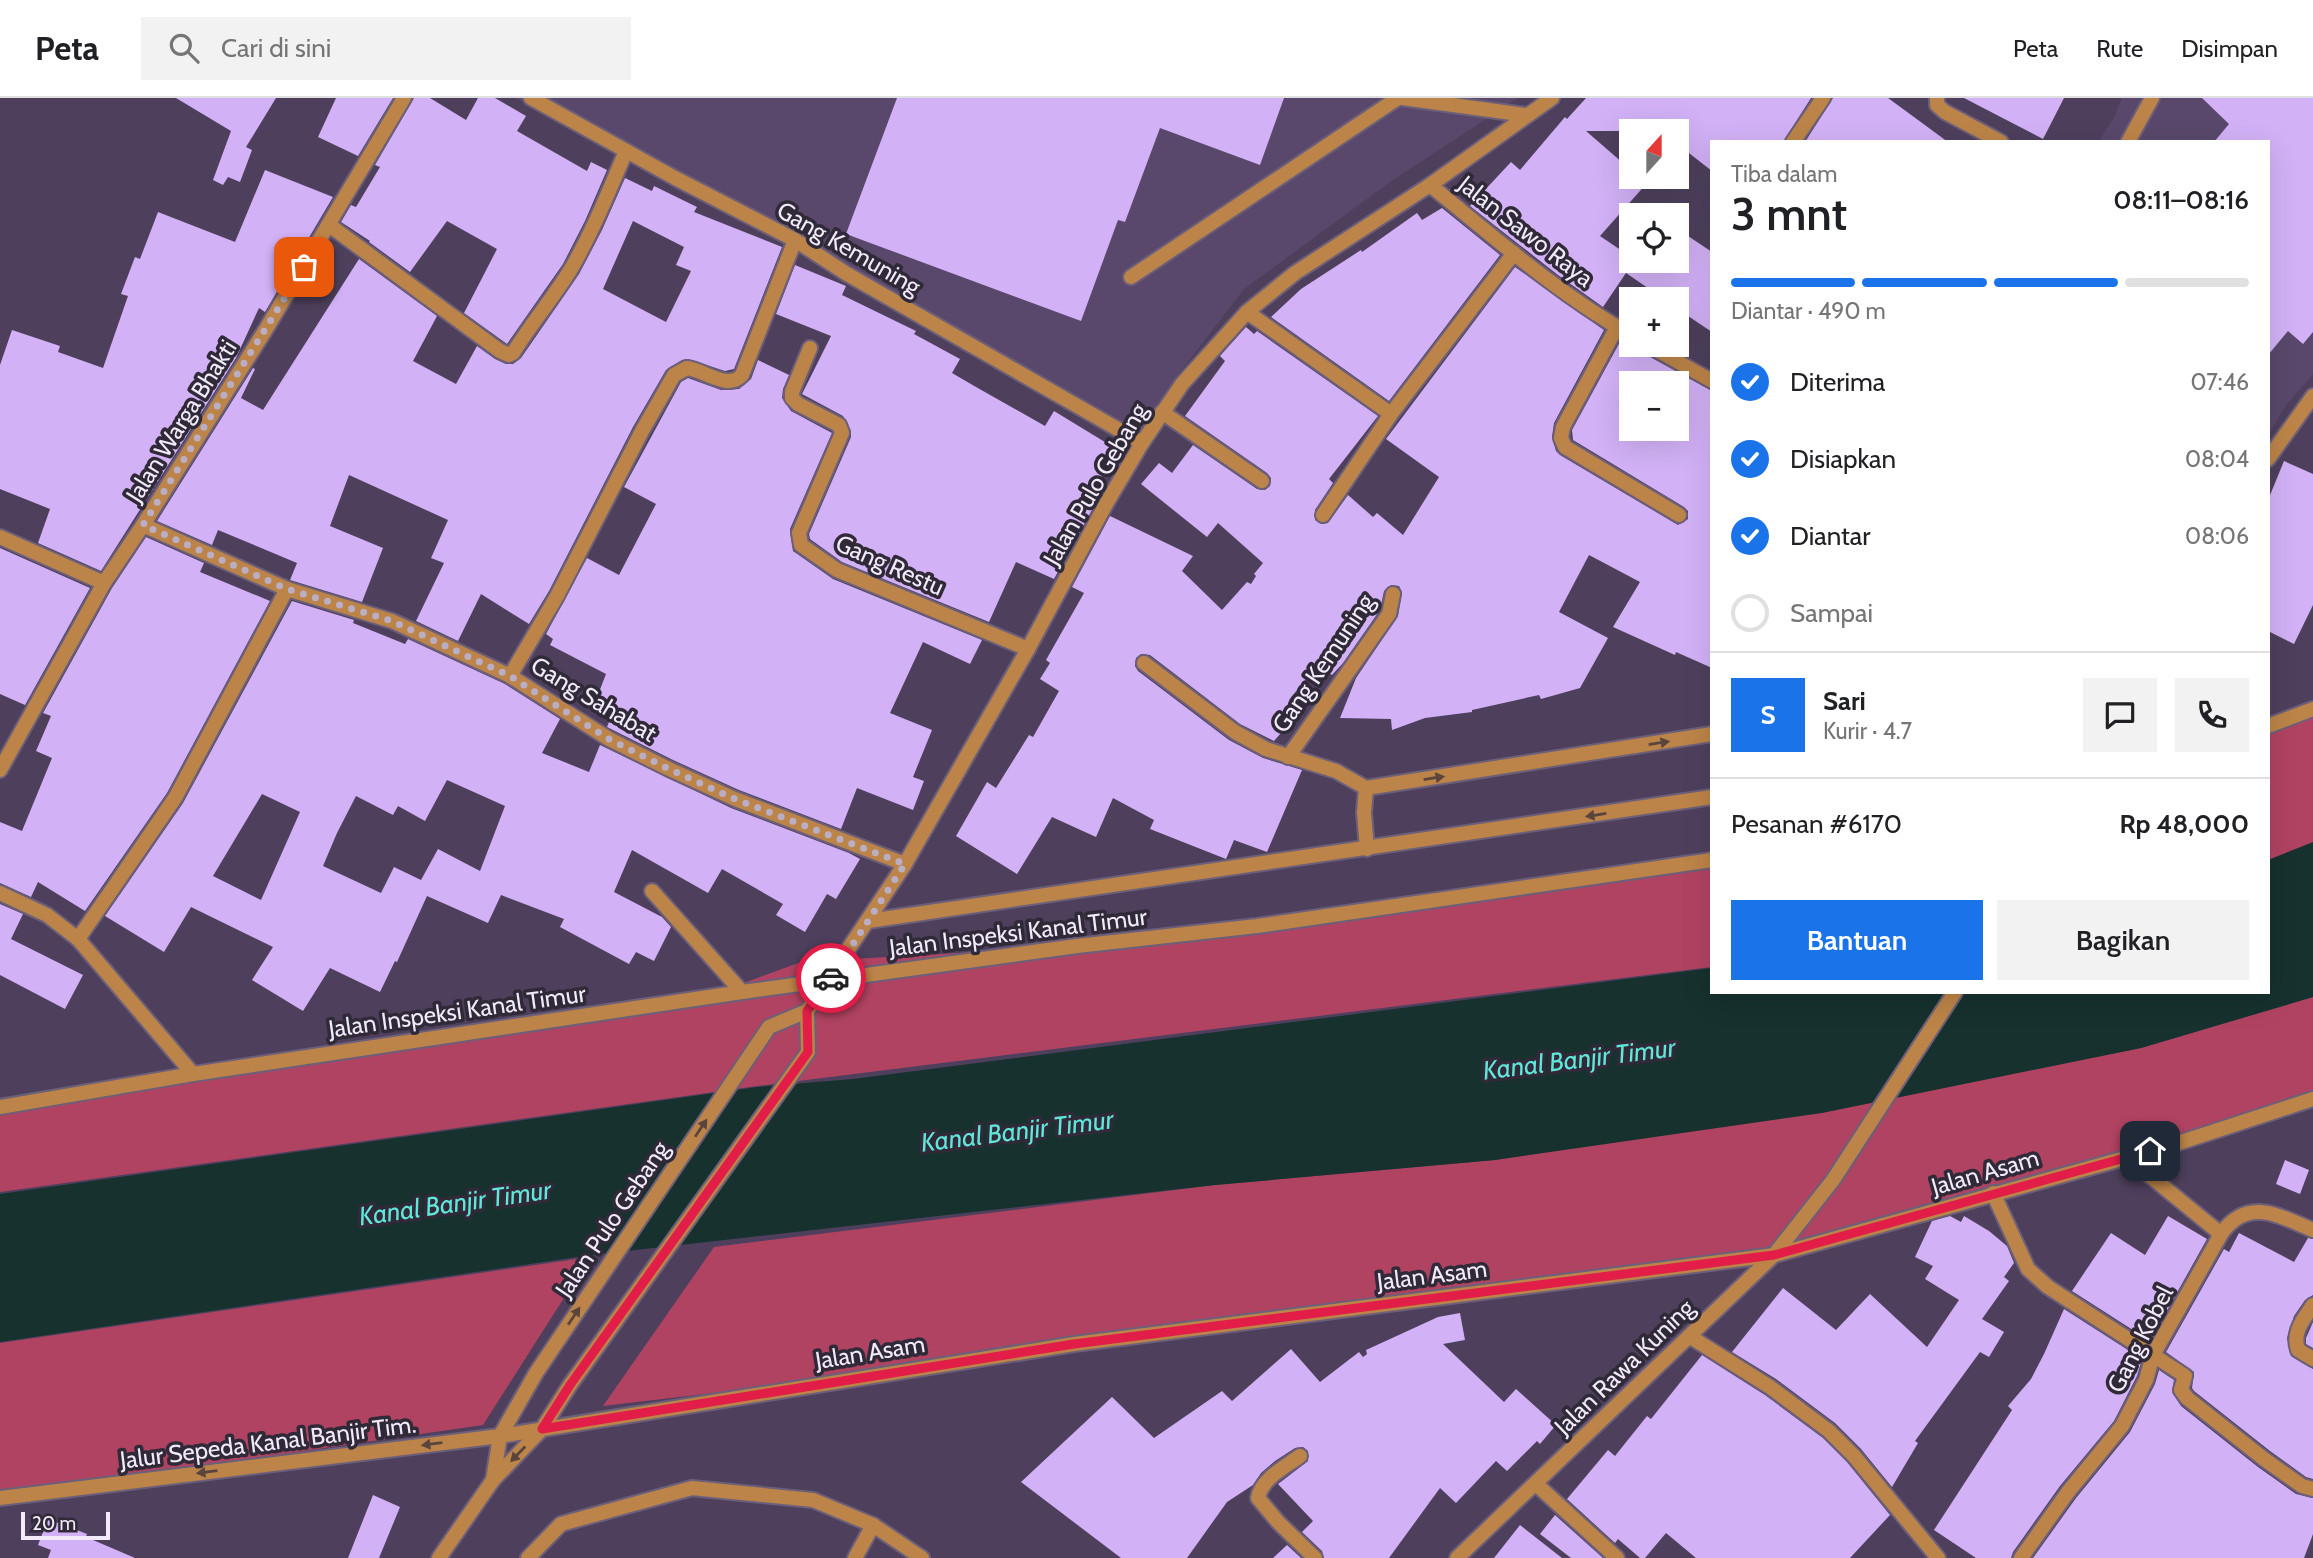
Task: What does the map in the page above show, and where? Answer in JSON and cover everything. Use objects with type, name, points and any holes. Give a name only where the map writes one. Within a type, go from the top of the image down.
[{"type":"street","name":"Jalan Warga Bhakti","points":[[0,770],[103,583],[143,525],[329,225],[404,98]]},
{"type":"street","name":"Gang Kemuning","points":[[531,98],[795,240],[847,274],[1142,443]]},
{"type":"street","points":[[1131,277],[1400,98],[1526,115]]},
{"type":"street","name":"Jalan Pulo Gebang","points":[[492,1480],[500,1436],[536,1373],[769,1027],[807,1011],[905,864],[1028,649],[1106,505],[1142,443],[1182,384],[1247,312],[1295,273],[1430,185],[1552,98]]},
{"type":"street","points":[[1794,140],[1823,98]]},
{"type":"street","points":[[1937,98],[1937,105],[1945,112],[1997,140]]},
{"type":"street","points":[[2129,140],[2152,98]]},
{"type":"street","points":[[329,225],[509,355],[552,299],[571,269],[592,231],[626,151]]},
{"type":"street","name":"Jalan Sawo Raya","points":[[1430,185],[1514,253],[1619,329]]},
{"type":"street","points":[[510,676],[557,596],[674,375],[689,368],[726,382],[737,380],[742,375],[795,240]]},
{"type":"street","points":[[1322,514],[1391,414],[1514,253]]},
{"type":"street","points":[[1247,312],[1391,414]]},
{"type":"street","points":[[1616,327],[1563,428],[1561,438],[1566,447],[1679,515]]},
{"type":"street","name":"Gang Restu","points":[[810,348],[792,398],[798,404],[839,425],[842,433],[799,533],[801,545],[837,570],[1028,649]]},
{"type":"street","points":[[1669,357],[1710,380]]},
{"type":"street","points":[[2270,456],[2313,396]]},
{"type":"street","points":[[1162,412],[1262,481]]},
{"type":"street","name":"Gang Sahabat","points":[[143,525],[287,589],[392,621],[510,676],[609,739],[669,769],[735,799],[905,864]]},
{"type":"street","points":[[0,537],[103,583]]},
{"type":"street","points":[[78,939],[175,798],[287,589]]},
{"type":"street","name":"Gang Kemuning","points":[[1288,757],[1389,614],[1393,594]]},
{"type":"street","points":[[1144,663],[1235,732],[1266,749],[1336,771],[1366,788],[1710,734]]},
{"type":"street","points":[[2270,725],[2313,709]]},
{"type":"street","points":[[1366,788],[1364,813],[1367,849]]},
{"type":"street","points":[[868,921],[1710,797]]},
{"type":"street","name":"Jalan Inspeksi Kanal Timur","points":[[0,1108],[193,1074],[742,992],[1077,946],[1257,926],[1710,860]]},
{"type":"street","points":[[652,891],[742,992]]},
{"type":"street","points":[[0,893],[47,915],[78,939],[193,1074]]},
{"type":"street","name":"Jalan Rawa Kuning","points":[[1457,1558],[1774,1255],[1833,1180],[1954,994]]},
{"type":"street","name":"Jalan Pulo Gebang","points":[[439,1558],[492,1480],[542,1429],[570,1385],[808,1052],[807,1011]]},
{"type":"street","name":"Jalan Asam","points":[[542,1429],[1074,1344],[1774,1255],[2172,1145],[2313,1099]]},
{"type":"street","points":[[2127,1157],[2221,1234],[2239,1216],[2258,1210],[2313,1230]]},
{"type":"street","points":[[1993,1193],[2028,1269],[2048,1287],[2185,1376],[2181,1390],[2187,1398],[2264,1459],[2302,1486],[2313,1489]]},
{"type":"street","name":"Gang Kobel","points":[[2021,1558],[2068,1492],[2122,1426],[2146,1380],[2153,1355],[2221,1234]]},
{"type":"street","points":[[2313,1306],[2300,1325],[2295,1340],[2298,1350],[2313,1359]]},
{"type":"street","points":[[1689,1336],[1781,1394],[1829,1431],[1854,1456],[1938,1558]]},
{"type":"street","name":"Jalur Sepeda Kanal Banjir Tim.","points":[[0,1498],[542,1429]]},
{"type":"street","points":[[1300,1457],[1267,1480],[1257,1494],[1278,1522],[1315,1558]]},
{"type":"street","points":[[1536,1483],[1617,1558]]},
{"type":"street","points":[[528,1558],[561,1524],[692,1488],[813,1500],[873,1525],[922,1558]]},
{"type":"street","points":[[855,1558],[873,1525]]},
{"type":"shaded area","points":[[516,98],[1518,98],[1390,182],[1244,289],[1177,376],[1135,444],[811,256]]},
{"type":"shaded area","points":[[2122,98],[2313,98],[2313,374],[2286,405],[2270,432],[2270,140],[2099,140],[2114,118]]},
{"type":"shaded area","points":[[2313,709],[2313,843],[2270,860],[2270,724]]},
{"type":"shaded area","points":[[1710,857],[1710,967],[757,1086],[0,1192],[0,1107],[722,991],[801,962],[1094,945]]},
{"type":"shaded area","points":[[2313,997],[2313,1099],[1774,1255],[882,1373],[603,1406],[714,1247],[1215,1185],[1495,1160],[1887,1098],[2141,1048]]},
{"type":"shaded area","points":[[590,1257],[483,1425],[0,1495],[0,1343]]},
{"type":"water","name":"Kanal Banjir Timur","points":[[2313,842],[2313,997],[2141,1048],[1822,1113],[1495,1160],[1215,1185],[591,1255],[0,1342],[0,1194],[757,1087],[853,1079],[1710,968],[1710,994],[2270,994],[2270,859]]},
{"type":"building","points":[[176,98],[276,98],[246,147],[252,150],[240,182],[228,177],[223,185],[213,180],[231,131]]},
{"type":"building","points":[[336,98],[393,98],[358,156],[318,137]]},
{"type":"building","points":[[414,98],[430,98],[466,120],[478,98],[495,98],[526,116],[517,131],[587,171],[591,162],[607,170],[563,264],[507,344],[464,313],[497,249],[447,221],[410,272],[341,222],[351,205],[356,207],[380,167],[375,165]]},
{"type":"building","points":[[897,98],[1284,98],[1260,165],[1160,128],[1125,222],[1118,220],[1081,321],[846,234]]},
{"type":"building","points":[[1586,98],[1811,98],[1784,140],[1710,140],[1710,169],[1689,153],[1689,119],[1619,119],[1619,131],[1586,131],[1619,160],[1619,189],[1642,189],[1629,203],[1619,203],[1619,215],[1600,236],[1619,249],[1619,273],[1626,273],[1603,307],[1470,206],[1511,162],[1520,170],[1565,117],[1567,119]]},
{"type":"building","points":[[1833,98],[1888,98],[1945,140],[1806,140]]},
{"type":"building","points":[[1964,98],[2064,98],[2043,139]]},
{"type":"building","points":[[2202,98],[2313,98],[2313,332],[2303,344],[2288,331],[2270,353],[2270,140],[2216,140],[2229,124]]},
{"type":"building","points":[[265,170],[333,197],[265,312],[259,308],[236,358],[101,571],[38,543],[50,509],[0,489],[0,365],[12,330],[60,346],[58,352],[103,368],[128,296],[121,294],[135,257],[140,259],[158,212],[235,242]]},
{"type":"building","points":[[625,178],[652,191],[654,186],[697,207],[694,212],[782,247],[734,369],[725,371],[688,359],[666,370],[529,624],[481,594],[458,641],[416,621],[444,563],[431,558],[448,520],[349,475],[330,526],[383,548],[362,602],[290,580],[297,563],[218,530],[212,545],[157,521],[253,368],[255,369],[241,398],[263,410],[359,259],[437,316],[413,361],[456,384],[477,346],[506,364],[513,364],[521,358],[579,274]],"holes":[[[633,221],[684,247],[676,265],[691,271],[666,322],[603,289]]]},
{"type":"building","points":[[1442,208],[1500,255],[1389,401],[1271,317],[1301,289],[1361,250],[1362,252],[1417,213],[1422,220]]},
{"type":"building","points":[[1689,237],[1710,251],[1710,331],[1689,317],[1689,287],[1646,287],[1626,273],[1689,273]]},
{"type":"building","points":[[795,265],[846,286],[842,295],[916,331],[914,334],[960,359],[952,373],[976,387],[1045,426],[1054,411],[1118,450],[1085,504],[1093,508],[1054,579],[1016,562],[989,622],[842,562],[810,539],[809,534],[851,437],[851,431],[843,416],[802,394],[831,336],[776,314]]},
{"type":"building","points":[[1515,267],[1604,330],[1554,423],[1552,437],[1556,451],[1678,525],[1688,519],[1688,511],[1684,507],[1573,440],[1572,430],[1619,344],[1619,357],[1650,357],[1676,371],[1619,371],[1619,441],[1689,441],[1689,378],[1710,390],[1710,667],[1676,652],[1675,655],[1613,627],[1640,582],[1589,555],[1559,612],[1608,638],[1580,688],[1541,699],[1539,695],[1472,712],[1425,718],[1392,730],[1391,719],[1340,718],[1356,678],[1398,616],[1402,592],[1399,586],[1391,585],[1384,591],[1380,610],[1343,663],[1332,675],[1318,664],[1289,700],[1301,710],[1274,741],[1240,724],[1150,655],[1141,654],[1136,658],[1135,666],[1138,671],[1229,740],[1263,758],[1302,770],[1267,852],[1234,840],[1226,859],[1150,829],[1154,820],[1113,798],[1096,837],[1052,817],[1017,874],[956,836],[987,782],[996,788],[1029,735],[1033,737],[1059,691],[1040,679],[1050,663],[1046,660],[1084,593],[1072,587],[1110,516],[1193,556],[1182,571],[1222,610],[1247,582],[1251,584],[1256,576],[1254,574],[1263,563],[1218,523],[1207,537],[1141,484],[1159,463],[1172,473],[1193,445],[1257,489],[1265,490],[1270,486],[1271,478],[1267,473],[1185,416],[1225,361],[1220,356],[1246,327],[1254,334],[1257,331],[1378,416],[1329,479],[1333,483],[1315,510],[1315,520],[1322,524],[1328,523],[1348,495],[1373,517],[1377,513],[1403,535],[1439,477],[1386,439]]},
{"type":"building","points":[[758,360],[789,375],[782,398],[791,411],[832,433],[790,529],[793,551],[833,579],[982,640],[970,664],[923,642],[890,713],[932,730],[913,777],[924,781],[913,810],[857,788],[841,829],[739,790],[607,727],[615,707],[596,700],[606,674],[550,645],[553,639],[546,634],[587,558],[619,575],[656,504],[624,487],[681,382],[688,378],[721,390],[739,389],[751,379]]},
{"type":"building","points":[[2284,461],[2313,474],[2313,605],[2294,644],[2270,632],[2270,495]]},
{"type":"building","points":[[146,537],[204,563],[200,572],[270,601],[167,793],[85,911],[38,882],[31,897],[0,883],[0,822],[22,831],[52,758],[36,751],[51,716],[43,713],[112,588]]},
{"type":"building","points":[[0,548],[90,588],[25,705],[0,694]]},
{"type":"building","points":[[292,601],[354,620],[353,623],[405,644],[408,639],[505,684],[560,719],[542,753],[589,772],[600,745],[731,808],[860,859],[836,899],[827,894],[805,932],[776,915],[783,904],[722,869],[708,893],[632,850],[614,892],[662,917],[671,927],[654,961],[636,952],[629,964],[560,927],[564,919],[501,895],[488,923],[427,896],[380,992],[330,968],[303,1011],[252,980],[273,947],[191,907],[164,952],[105,916],[183,803]],"holes":[[[447,780],[505,806],[480,871],[438,849],[421,880],[394,867],[381,893],[323,866],[356,796],[393,815],[398,806],[425,821]],[[262,794],[300,812],[261,900],[213,876]]]},
{"type":"building","points":[[0,904],[23,914],[11,939],[83,975],[65,1009],[0,975]]},
{"type":"building","points":[[2285,1160],[2309,1170],[2300,1194],[2276,1184]]},
{"type":"building","points":[[1950,1216],[1961,1222],[1964,1216],[2007,1246],[2014,1263],[2004,1277],[2009,1281],[1982,1319],[2004,1332],[1989,1357],[1980,1352],[1915,1441],[1918,1443],[1892,1487],[1861,1449],[1835,1423],[1776,1379],[1732,1352],[1783,1288],[1836,1330],[1870,1294],[1927,1347],[1959,1300],[1925,1279],[1933,1266],[1915,1257],[1932,1221]]},
{"type":"building","points":[[2168,1216],[2207,1239],[2150,1341],[2072,1291],[2111,1233],[2145,1255]]},
{"type":"building","points":[[2239,1233],[2294,1262],[2308,1238],[2313,1239],[2313,1295],[2305,1300],[2294,1316],[2287,1338],[2291,1356],[2313,1369],[2313,1479],[2306,1477],[2270,1451],[2194,1391],[2194,1372],[2166,1352],[2224,1249],[2229,1252]]},
{"type":"building","points":[[2064,1309],[2142,1359],[2137,1376],[2114,1421],[2060,1486],[2011,1558],[1976,1558],[1934,1530],[2012,1410],[2008,1406],[2031,1379]]},
{"type":"building","points":[[1460,1313],[1465,1340],[1443,1344],[1504,1402],[1516,1389],[1556,1425],[1540,1444],[1537,1441],[1507,1471],[1496,1461],[1456,1503],[1440,1488],[1389,1558],[1324,1558],[1322,1551],[1302,1532],[1313,1521],[1278,1484],[1308,1461],[1308,1451],[1303,1447],[1295,1448],[1275,1461],[1261,1473],[1253,1485],[1227,1502],[1187,1558],[1121,1558],[1021,1482],[1112,1397],[1154,1438],[1222,1391],[1232,1401],[1291,1349],[1320,1382],[1359,1352],[1363,1357],[1367,1354],[1366,1350],[1438,1317]]},
{"type":"building","points":[[2313,1322],[2313,1348],[2306,1344],[2306,1338]]},
{"type":"building","points":[[1702,1355],[1765,1395],[1823,1438],[1847,1462],[1890,1515],[1850,1558],[1696,1558],[1666,1533],[1645,1558],[1640,1558],[1618,1539],[1615,1543],[1567,1499],[1608,1450],[1615,1456],[1647,1416],[1651,1419]]},
{"type":"building","points":[[2159,1370],[2174,1380],[2172,1392],[2181,1406],[2296,1494],[2313,1498],[2313,1534],[2304,1558],[2033,1558],[2076,1498],[2130,1432],[2155,1384]]},
{"type":"building","points":[[373,1495],[400,1507],[379,1558],[348,1558]]},
{"type":"building","points":[[1555,1515],[1603,1558],[1571,1558],[1540,1534]]},
{"type":"building","points":[[48,1519],[87,1534],[86,1537],[135,1558],[48,1558],[51,1550],[38,1545]]},
{"type":"building","points":[[1520,1525],[1562,1558],[1494,1558]]},
{"type":"building","points":[[1287,1545],[1301,1558],[1273,1558]]},
{"type":"way so far","points":[[304,267],[143,525],[287,589],[392,621],[510,676],[609,739],[669,769],[735,799],[905,864],[831,978]]},
{"type":"route","points":[[831,978],[807,1011],[808,1052],[570,1385],[542,1429],[1074,1344],[1774,1255],[2150,1151]]}]
